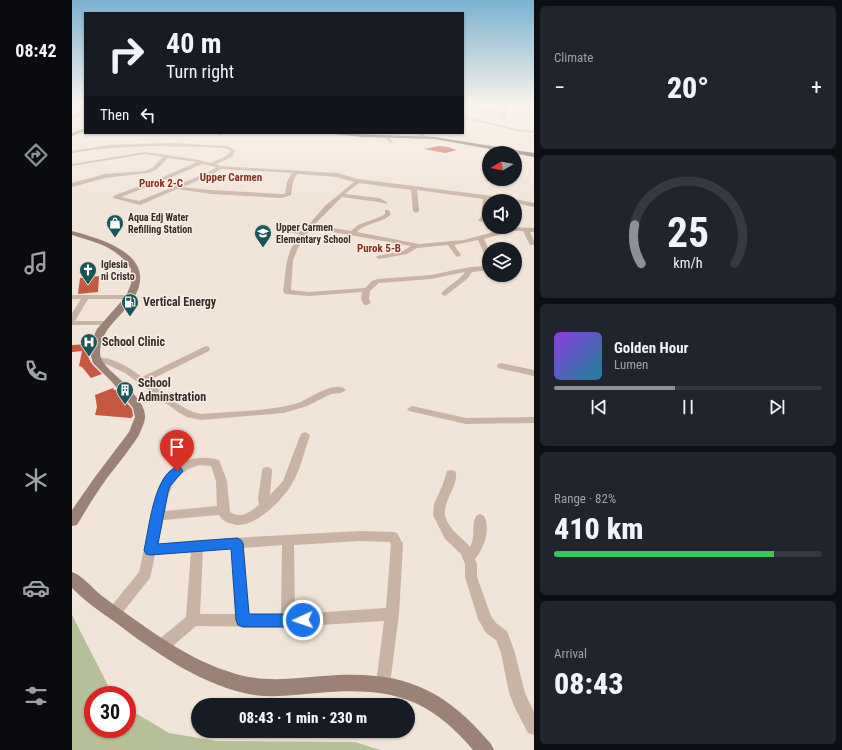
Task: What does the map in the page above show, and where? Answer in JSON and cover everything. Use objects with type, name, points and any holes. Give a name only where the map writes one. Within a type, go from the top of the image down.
[{"type":"main road","points":[[442,139],[473,143],[534,155]]},
{"type":"main road","points":[[72,233],[98,241],[119,250],[129,260],[135,270],[135,284],[130,297],[107,323],[97,340],[95,352],[96,361],[116,380],[138,407],[139,422],[134,433],[99,480],[72,521]]},
{"type":"main road","points":[[72,578],[81,588],[137,631],[224,679],[264,688],[351,683],[383,684],[401,688],[433,700],[459,721],[485,750]]},
{"type":"street","points":[[72,152],[132,146],[206,146],[226,147],[233,150],[234,152],[231,155],[211,165]]},
{"type":"street","points":[[130,154],[132,146]]},
{"type":"street","points":[[72,165],[130,154],[145,153],[202,162],[220,167],[338,175],[358,182],[482,197]]},
{"type":"street","points":[[72,185],[105,176],[146,172],[156,167],[167,156]]},
{"type":"street","points":[[202,162],[163,179],[115,197],[139,203],[211,174],[220,167]]},
{"type":"street","points":[[178,188],[211,192],[282,196],[288,195],[290,182],[296,172]]},
{"type":"street","points":[[358,182],[326,207],[305,233],[290,259],[288,292],[308,294],[366,290],[378,281],[431,277],[470,269],[482,268]]},
{"type":"street","points":[[457,186],[457,194]]},
{"type":"street","points":[[414,188],[416,211]]},
{"type":"street","points":[[340,195],[379,200],[385,203]]},
{"type":"street","points":[[470,203],[472,199],[471,195]]},
{"type":"street","points":[[522,203],[534,205]]},
{"type":"street","points":[[353,232],[355,229],[384,218],[388,214],[386,211]]},
{"type":"street","points":[[364,216],[364,225]]},
{"type":"street","points":[[311,226],[353,232],[415,246],[450,244],[512,229],[534,230]]},
{"type":"street","points":[[281,229],[305,233]]},
{"type":"street","points":[[526,230],[530,236],[532,244]]},
{"type":"street","points":[[480,237],[482,242]]},
{"type":"street","points":[[450,244],[458,255]]},
{"type":"street","points":[[379,256],[405,253],[415,246]]},
{"type":"street","points":[[445,294],[451,287],[467,277],[470,269]]},
{"type":"street","points":[[366,290],[365,299],[368,303]]},
{"type":"street","points":[[72,297],[130,297]]},
{"type":"street","points":[[72,318],[86,297]]},
{"type":"street","points":[[72,323],[107,323]]},
{"type":"street","points":[[141,381],[206,349]]},
{"type":"street","points":[[96,361],[109,362],[135,376],[181,410],[190,415],[200,417],[284,410],[304,404],[329,391],[341,390]]},
{"type":"street","points":[[501,366],[534,373]]},
{"type":"street","points":[[412,409],[466,420],[534,420]]},
{"type":"street","points":[[114,613],[145,574],[163,492],[170,478],[177,471],[187,465],[202,461],[209,460],[215,463],[220,473],[225,515],[230,518],[244,520],[251,518],[265,507],[287,484],[305,436]]},
{"type":"street","points":[[265,507],[264,499],[267,471]]},
{"type":"street","points":[[451,474],[449,484],[440,504],[439,515],[449,536],[462,546],[471,564],[471,577],[485,619],[491,628],[502,636],[508,653],[517,693],[523,708],[534,727]]},
{"type":"street","points":[[158,516],[224,510]]},
{"type":"street","points":[[468,558],[474,553],[480,539],[480,520]]},
{"type":"street","points":[[150,550],[197,545],[360,536],[393,536],[398,544],[392,614],[383,684]]},
{"type":"street","points":[[288,541],[288,621]]},
{"type":"street","points":[[237,543],[243,620]]},
{"type":"street","points":[[193,620],[197,545]]},
{"type":"street","points":[[162,646],[193,620],[288,621],[392,614]]},
{"type":"green space","points":[[72,615],[108,686],[84,686],[84,738],[136,738],[136,713],[169,733],[191,737],[191,738],[217,741],[355,742],[380,750],[72,750]]},
{"type":"building","points":[[439,146],[457,150],[445,153],[424,149]]},
{"type":"building","name":"Iglesia ni Cristo","points":[[99,276],[98,292],[78,294],[80,278]]},
{"type":"building","points":[[90,344],[88,352],[89,359],[102,374],[91,378],[82,367],[79,366],[82,351],[72,352],[72,345]]},
{"type":"building","name":"School Adminstration","points":[[113,388],[132,409],[133,416],[131,418],[95,415],[97,407],[95,395]]},
{"type":"place","name":"Aqua Edj Water Refilling Station","points":[[115,238]]},
{"type":"place","name":"Upper Carmen Elementary School","points":[[263,248]]},
{"type":"place","name":"Iglesia ni Cristo","points":[[88,285]]},
{"type":"place","name":"Vertical Energy","points":[[130,317]]},
{"type":"place","name":"School Clinic","points":[[89,357]]},
{"type":"place","name":"School Adminstration","points":[[125,405]]},
{"type":"district","name":"Upper Carmen","points":[[231,177]]},
{"type":"district","name":"Purok 2-C","points":[[161,183]]},
{"type":"district","name":"Purok 5-B","points":[[379,248]]},
{"type":"route","points":[[177,471],[165,484],[158,516],[154,526],[150,550],[197,545],[237,543],[243,620],[303,620]]}]
